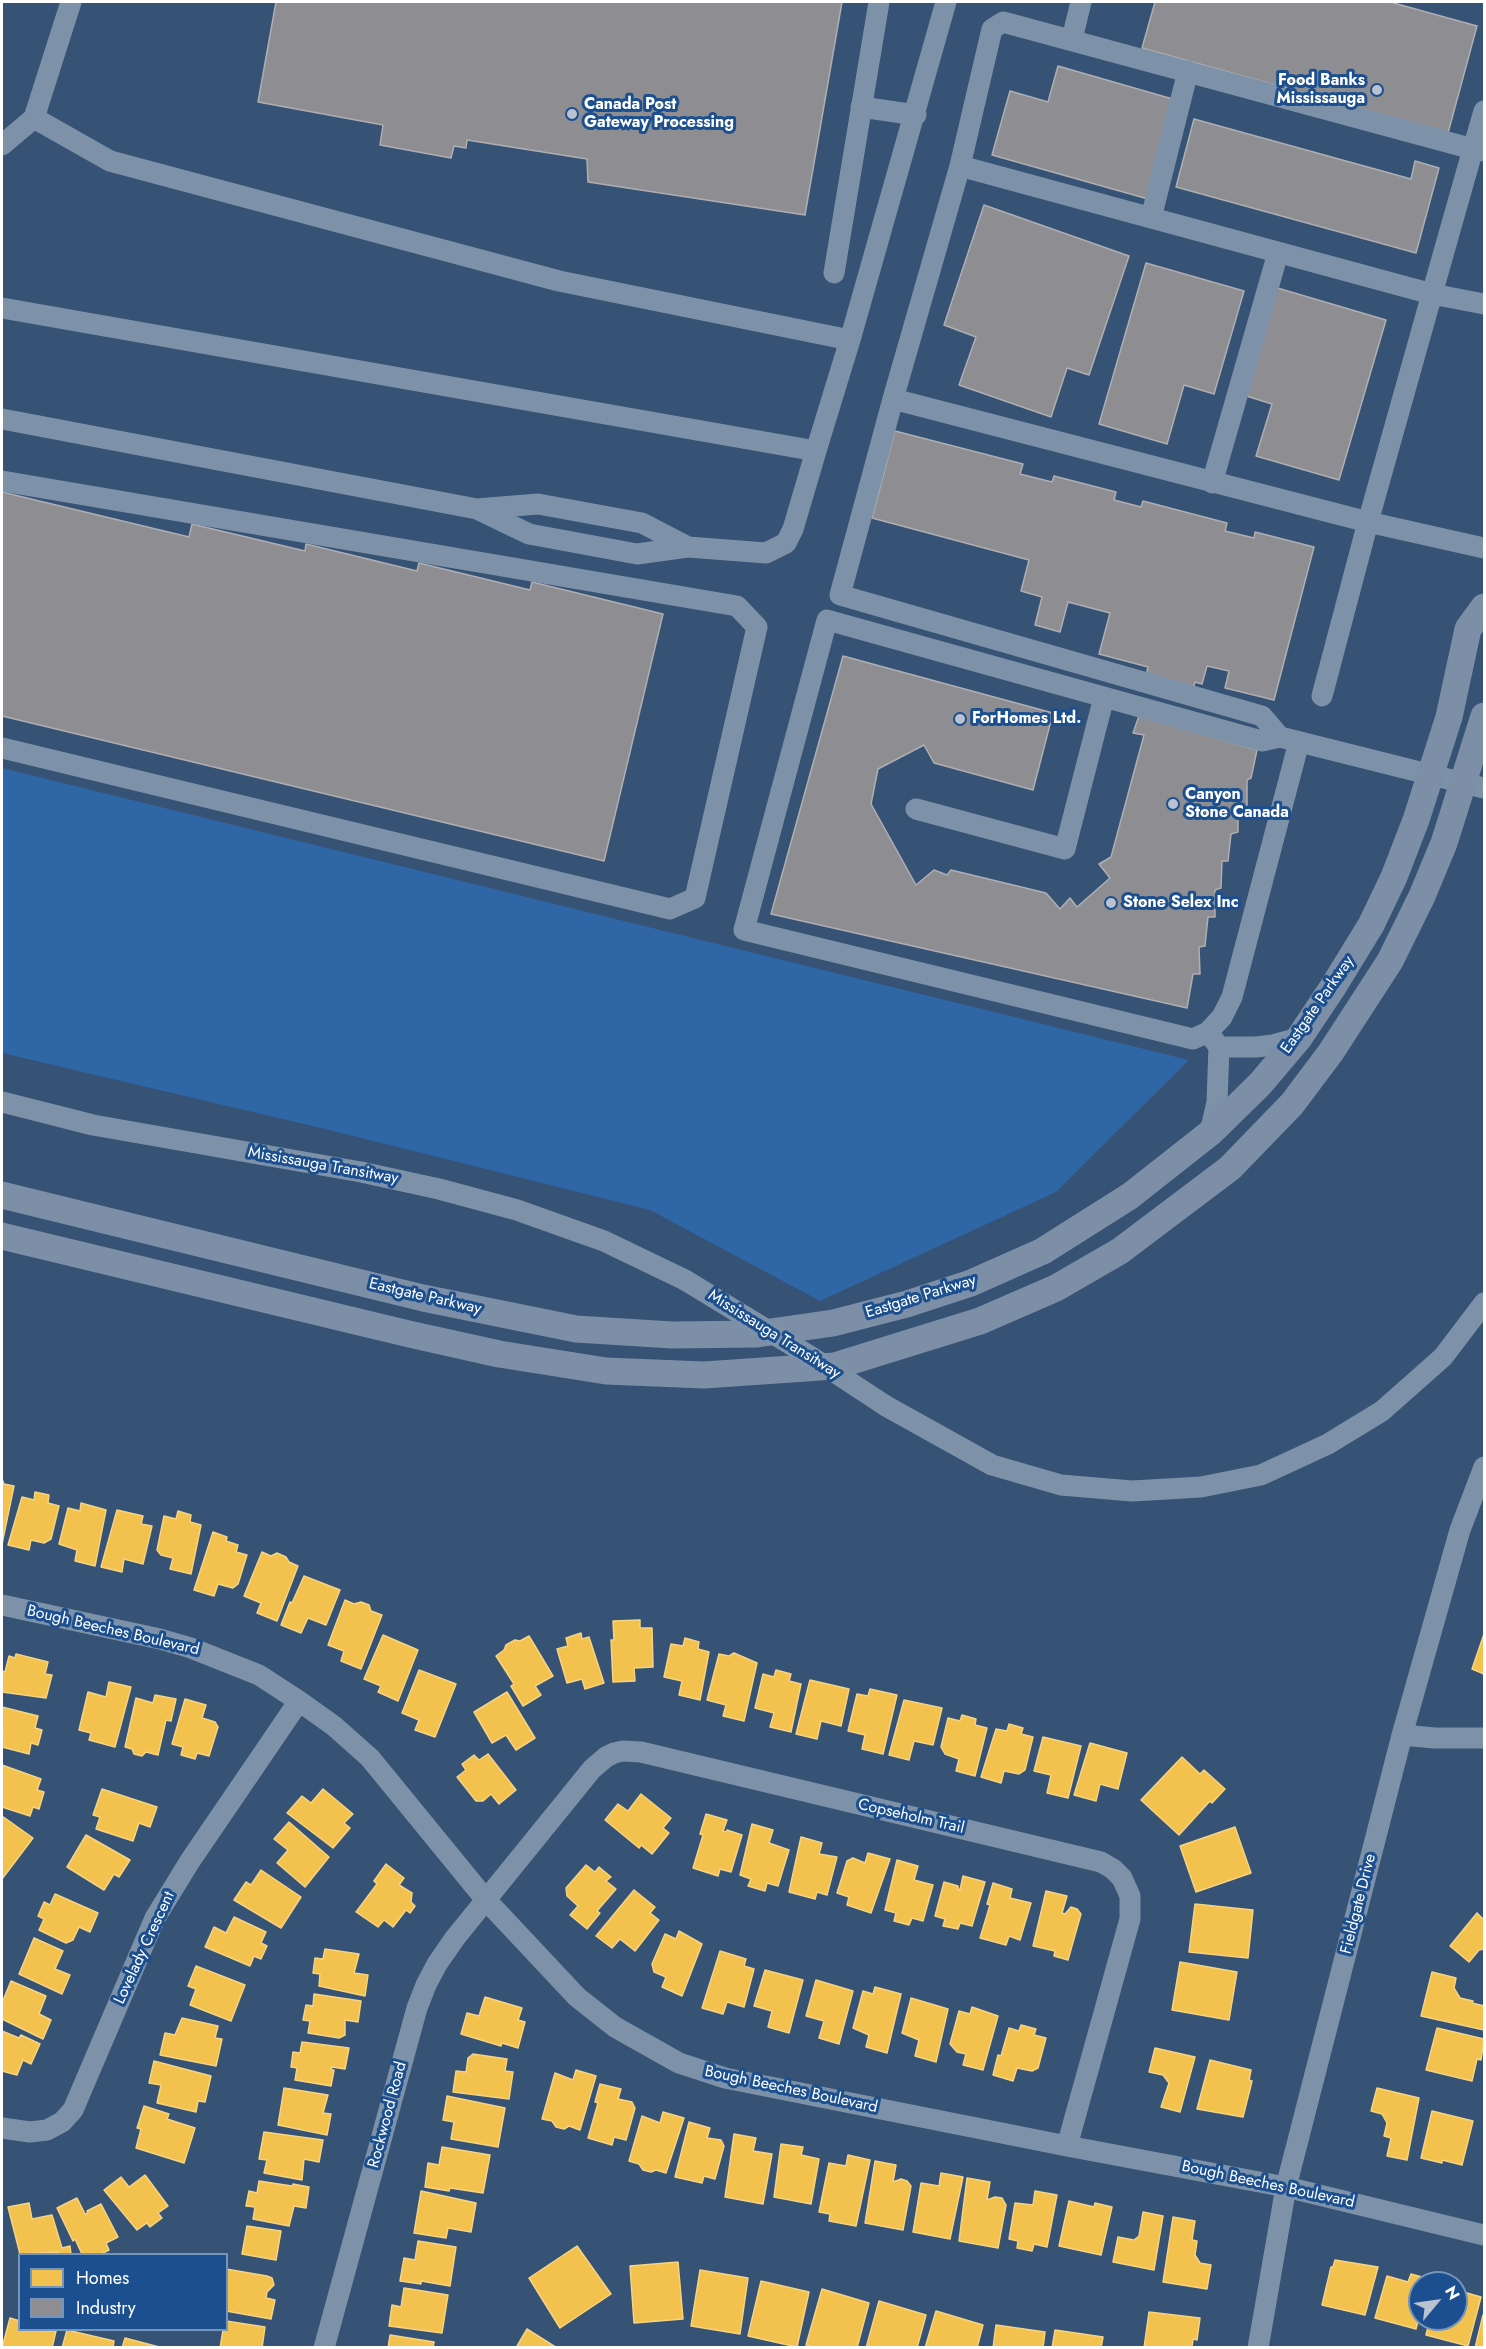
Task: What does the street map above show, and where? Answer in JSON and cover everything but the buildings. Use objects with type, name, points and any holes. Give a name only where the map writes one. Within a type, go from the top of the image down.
[{"type":"main road","name":"Eastgate Parkway","points":[[2,1195],[423,1298],[576,1329],[672,1335],[757,1334],[832,1323],[907,1304],[971,1283],[1043,1251],[1130,1196],[1210,1133],[1260,1084],[1299,1038],[1371,925],[1394,877],[1431,775],[1449,717],[1468,629],[1485,607]]},
{"type":"main road","name":"Eastgate Parkway","points":[[2,1236],[499,1354],[606,1371],[704,1375],[835,1366],[969,1325],[1056,1288],[1120,1251],[1230,1168],[1292,1104],[1331,1052],[1390,960],[1422,896],[1444,843],[1474,786],[1485,717]]},
{"type":"street","points":[[2,145],[33,118],[71,2]]},
{"type":"street","points":[[834,273],[879,2]]},
{"type":"street","points":[[2,419],[477,509],[529,534],[637,554],[688,547],[766,553],[786,543],[793,529],[916,115],[946,2]]},
{"type":"street","points":[[1072,39],[1081,2]]},
{"type":"street","points":[[1289,739],[1262,716],[840,595],[960,166],[992,29],[1003,22],[1072,39],[1479,150]]},
{"type":"street","points":[[1151,218],[1188,71]]},
{"type":"street","points":[[861,107],[916,115]]},
{"type":"street","points":[[1322,696],[1432,294],[1479,150],[1485,111]]},
{"type":"street","points":[[33,118],[110,161],[559,281],[850,340]]},
{"type":"street","points":[[960,166],[1432,294],[1485,304]]},
{"type":"street","points":[[1212,483],[1278,253]]},
{"type":"street","points":[[2,308],[816,451]]},
{"type":"street","points":[[893,399],[1212,483],[1368,522],[1485,548]]},
{"type":"street","points":[[2,481],[737,606],[757,627],[695,898],[670,909],[2,748]]},
{"type":"street","points":[[477,509],[538,504],[642,523],[688,547]]},
{"type":"street","points":[[1299,1038],[1264,1046],[1214,1039],[1193,1039],[744,930],[827,620],[1262,741],[1289,739],[1474,786]]},
{"type":"street","points":[[916,809],[1065,849],[1104,697]]},
{"type":"street","points":[[1210,1133],[1217,1102],[1214,1039],[1232,997],[1289,739]]},
{"type":"street","name":"Mississauga Transitway","points":[[2,1102],[93,1125],[361,1172],[439,1189],[517,1210],[604,1241],[685,1280],[813,1358],[886,1406],[992,1465],[1061,1485],[1132,1491],[1201,1486],[1261,1475],[1328,1444],[1382,1411],[1443,1358],[1485,1303]]},
{"type":"street","name":"Fieldgate Drive","points":[[1258,2348],[1286,2187],[1402,1735],[1460,1530],[1485,1467]]},
{"type":"street","name":"Bough Beeches Boulevard","points":[[2,1605],[160,1639],[191,1648],[259,1676],[299,1701],[334,1726],[370,1758],[486,1900],[560,1979],[596,2013],[636,2041],[679,2063],[725,2078],[1286,2187],[1485,2235]]},
{"type":"street","name":"Lovelady Crescent","points":[[2,2128],[30,2133],[47,2130],[62,2122],[73,2110],[155,1918],[190,1862],[299,1701]]},
{"type":"street","points":[[1402,1735],[1435,1738],[1485,1738]]},
{"type":"street","name":"Copseholm Trail","points":[[486,1900],[592,1769],[606,1757],[623,1751],[641,1752],[1101,1862],[1122,1878],[1130,1896],[1131,1910],[1067,2146]]},
{"type":"street","name":"Rockwood Road","points":[[324,2348],[417,2008],[437,1964],[486,1900]]},
{"type":"shaded area","points":[[2,768],[1189,1060],[1056,1192],[820,1301],[650,1210],[325,1129],[2,1053]]},
{"type":"place","name":"Food Banks Mississauga","points":[[1377,90]]},
{"type":"place","name":"Canada Post Gateway Processing","points":[[572,114]]},
{"type":"place","name":"ForHomes Ltd.","points":[[960,719]]},
{"type":"place","name":"Canyon Stone Canada","points":[[1173,804]]},
{"type":"place","name":"Stone Selex Inc","points":[[1111,903]]}]
